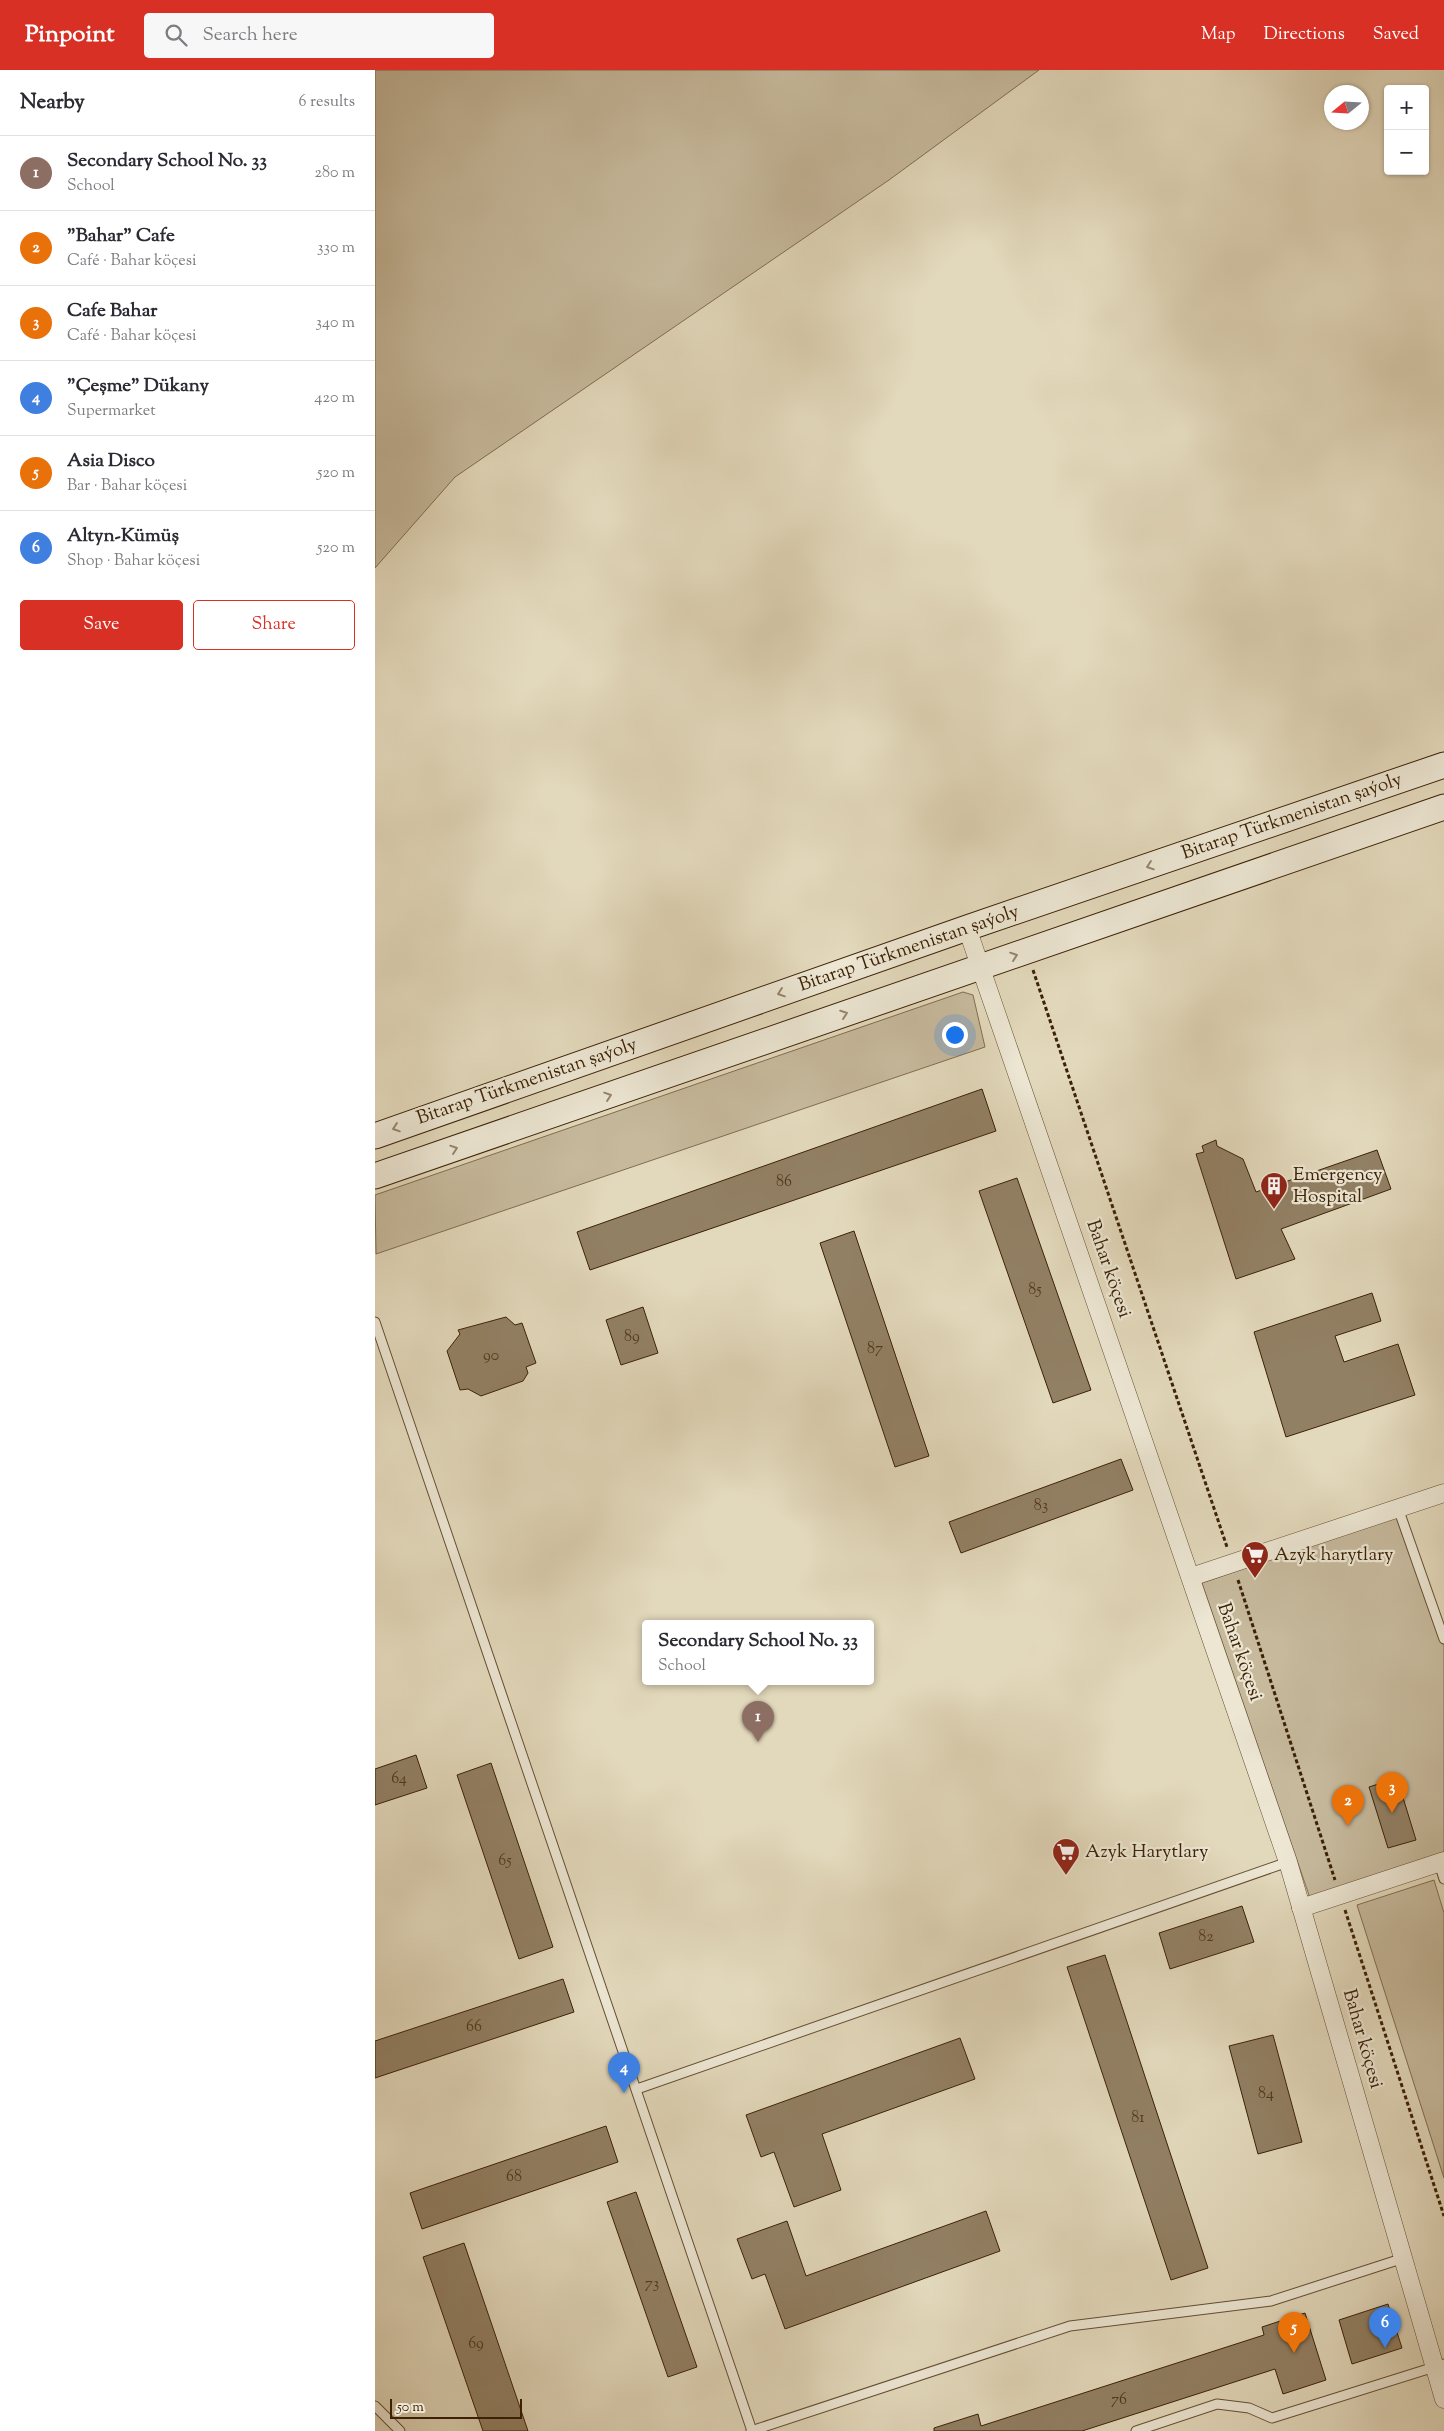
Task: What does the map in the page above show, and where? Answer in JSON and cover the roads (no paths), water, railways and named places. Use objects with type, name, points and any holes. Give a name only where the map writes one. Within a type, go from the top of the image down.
[{"type":"main road","name":"Bitarap Türkmenistan şaýoly","points":[[375,1136],[967,928],[1444,765]]},
{"type":"main road","name":"Bitarap Türkmenistan şaýoly","points":[[375,1176],[1444,807]]},
{"type":"street","name":"Bahar köçesi","points":[[967,928],[1289,1862],[1404,2258],[1439,2365],[1444,2399]]},
{"type":"street","points":[[1191,1577],[1444,1493]]},
{"type":"street","points":[[1301,1908],[1442,1868]]},
{"type":"lane","points":[[375,1322],[752,2431],[1070,2326],[1271,2302],[1404,2258]]},
{"type":"lane","points":[[1398,1508],[1444,1639]]},
{"type":"lane","points":[[637,2089],[1289,1862]]},
{"type":"lane","points":[[1136,2431],[1217,2404],[1249,2408],[1272,2418],[1439,2365]]},
{"type":"lane","points":[[375,2406],[400,2431]]},
{"type":"place","name":"Emergency Hospital","points":[[1274,1210]]},
{"type":"place","name":"Azyk harytlary","points":[[1255,1579]]},
{"type":"place","name":"Secondary School No. 33","points":[[758,1742]]},
{"type":"place","name":"Cafe Bahar","points":[[1392,1813]]},
{"type":"place","name":"\"Bahar\" Cafe","points":[[1348,1826]]},
{"type":"place","name":"Azyk Harytlary","points":[[1066,1876]]},
{"type":"place","name":"\"Çeşme\" Dükany","points":[[624,2093]]},
{"type":"place","name":"Altyn-Kümüş","points":[[1385,2348]]},
{"type":"place","name":"Asia Disco","points":[[1294,2353]]}]
